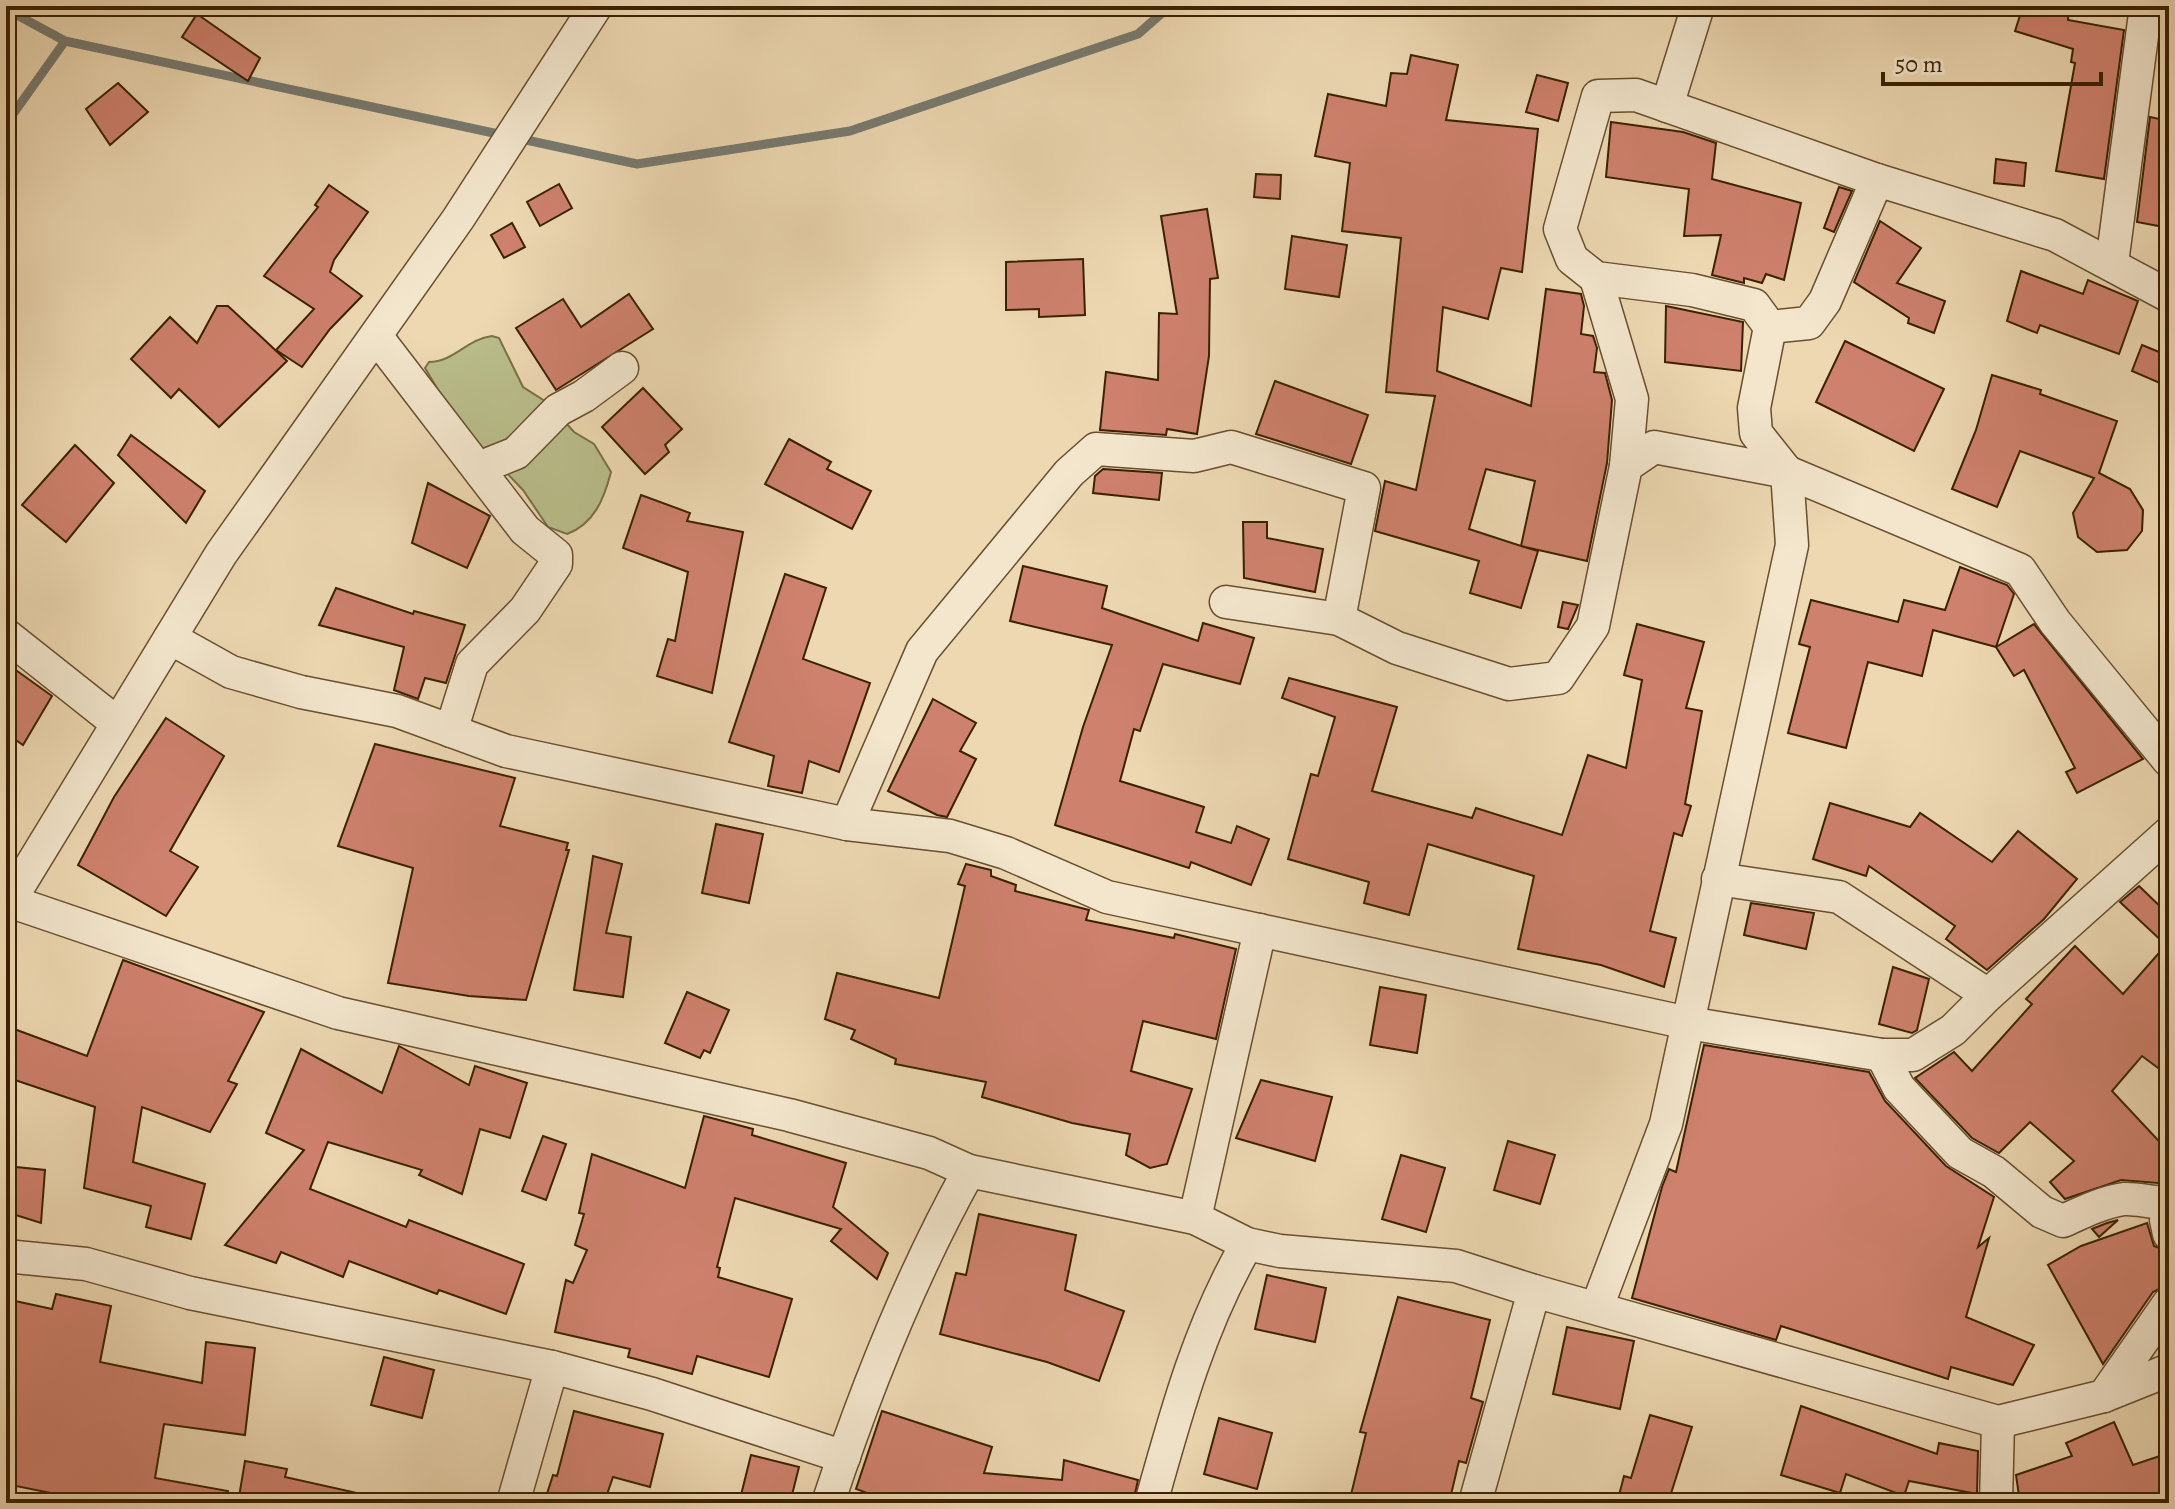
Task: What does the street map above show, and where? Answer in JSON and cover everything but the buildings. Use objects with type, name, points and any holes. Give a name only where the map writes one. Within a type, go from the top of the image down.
[{"type":"street","points":[[596,6],[458,219],[221,554],[8,904],[338,1013],[789,1115],[929,1153],[969,1171],[1195,1218],[1247,1244],[1280,1251],[1456,1266],[1534,1291],[1998,1422],[2104,1396],[2169,1370]]},
{"type":"street","points":[[1667,106],[1698,6]]},
{"type":"street","points":[[2112,263],[2146,6]]},
{"type":"street","points":[[1597,1307],[1666,1124],[1792,545],[1787,472],[1756,433],[1754,408],[1770,327],[1754,305],[1692,290],[1596,278],[1572,259],[1560,229],[1598,96],[1636,95],[1877,180],[2055,235],[2169,296]]},
{"type":"street","points":[[1770,327],[1809,323],[1817,312],[1877,180]]},
{"type":"street","points":[[1226,602],[1339,619],[1397,648],[1509,684],[1558,678],[1593,626],[1626,466],[1632,399],[1596,278]]},
{"type":"street","points":[[376,336],[525,530],[556,555],[556,564],[525,610],[472,664],[451,731]]},
{"type":"street","points":[[482,474],[491,463],[516,453],[558,410],[584,396],[622,368]]},
{"type":"street","points":[[847,824],[922,651],[1069,473],[1096,449],[1194,456],[1231,447],[1364,488],[1339,619]]},
{"type":"street","points":[[1626,466],[1654,447],[1787,472],[2020,570],[2055,622],[2169,761]]},
{"type":"street","points":[[6,635],[117,723]]},
{"type":"street","points":[[170,638],[231,672],[301,692],[397,711],[506,751],[847,824],[950,836],[1006,853],[1107,897],[1688,1023],[1882,1055],[1913,1055],[1953,1030],[2169,833]]},
{"type":"street","points":[[1718,879],[1839,897],[1988,995]]},
{"type":"street","points":[[1195,1218],[1260,930]]},
{"type":"street","points":[[1882,1055],[1899,1088],[1960,1153],[1994,1172],[2042,1212],[2063,1221],[2101,1205],[2127,1199],[2153,1205],[2169,1202]]},
{"type":"street","points":[[828,1503],[926,1247],[969,1171]]},
{"type":"street","points":[[2169,1218],[2166,1220],[2169,1234]]},
{"type":"street","points":[[1151,1503],[1185,1380],[1221,1289],[1247,1244]]},
{"type":"street","points":[[6,1256],[86,1264],[190,1293],[552,1367],[652,1394],[844,1457]]},
{"type":"street","points":[[1475,1503],[1534,1291]]},
{"type":"street","points":[[2104,1396],[2169,1303]]},
{"type":"street","points":[[513,1503],[552,1367]]},
{"type":"street","points":[[1996,1503],[1998,1422]]},
{"type":"green space","points":[[492,336],[499,338],[523,387],[548,403],[574,432],[594,444],[611,472],[605,492],[591,517],[567,534],[548,527],[523,490],[456,420],[425,368],[429,362],[446,358],[475,341]]},
{"type":"waterway","points":[[517,138],[637,164],[850,131],[1138,34],[1170,6]]},
{"type":"waterway","points":[[6,9],[65,41],[503,135]]},
{"type":"waterway","points":[[6,124],[65,41]]}]
